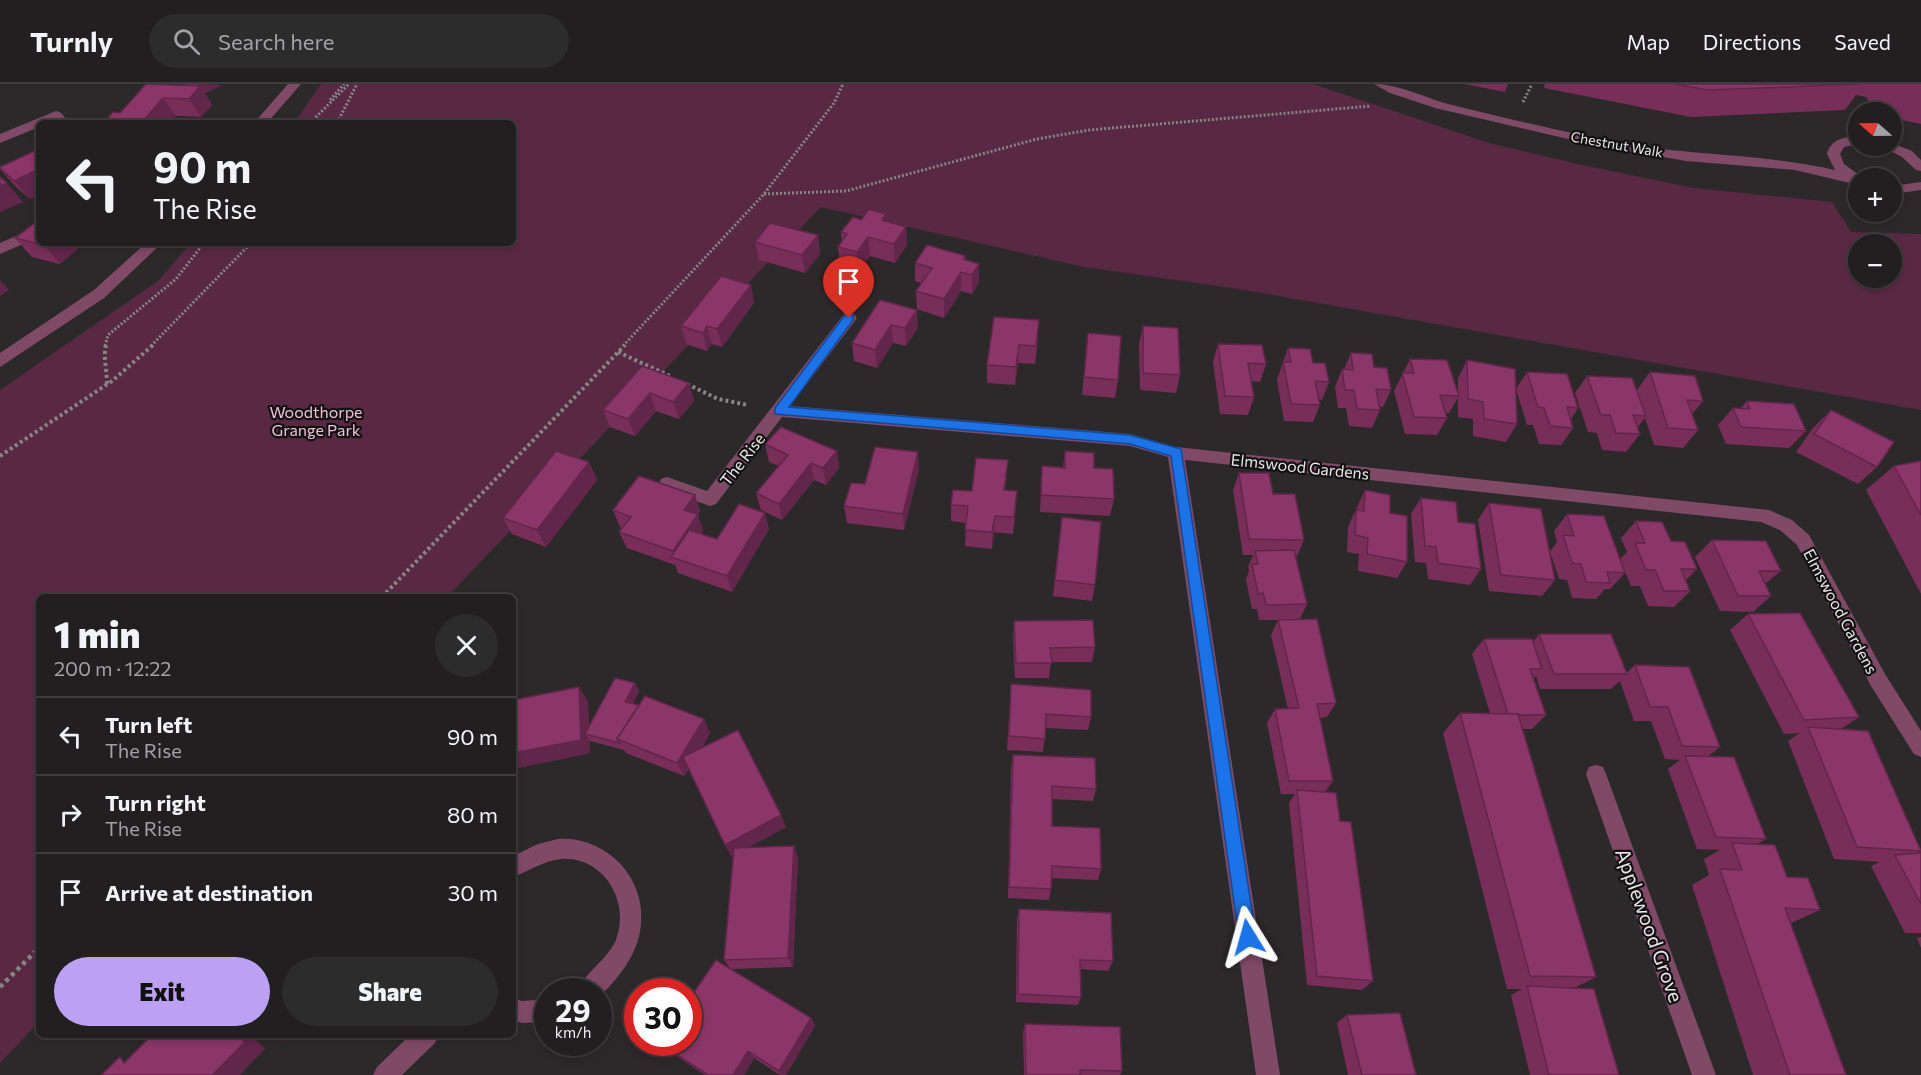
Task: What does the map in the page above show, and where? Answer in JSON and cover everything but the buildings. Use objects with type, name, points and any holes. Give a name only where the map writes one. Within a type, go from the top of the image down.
[{"type":"street","points":[[263,120],[295,84]]},
{"type":"street","name":"Chestnut Walk","points":[[1380,84],[1397,93],[1440,105],[1610,145],[1684,156],[1804,168],[1848,178]]},
{"type":"street","points":[[44,120],[56,115],[61,120]]},
{"type":"street","points":[[0,139],[36,124]]},
{"type":"street","points":[[1848,141],[1836,147],[1833,153],[1834,160],[1848,173]]},
{"type":"street","points":[[1902,152],[1921,167]]},
{"type":"street","points":[[1902,190],[1920,185]]},
{"type":"street","points":[[0,249],[36,232]]},
{"type":"street","points":[[0,361],[99,294],[152,246]]},
{"type":"street","name":"The Rise","points":[[667,484],[710,499],[849,318]]},
{"type":"street","points":[[779,411],[1130,440],[1176,453],[1268,1075]]},
{"type":"street","name":"Elmswood Gardens","points":[[1176,453],[1763,515],[1786,525],[1803,540],[1878,680],[1921,748]]},
{"type":"street","name":"Applewood Grove","points":[[1596,774],[1704,1075]]},
{"type":"street","points":[[516,866],[539,854],[566,849],[591,854],[605,862],[622,880],[630,904],[629,932],[617,960],[603,978]]},
{"type":"street","points":[[516,1010],[534,1011]]},
{"type":"street","points":[[386,1075],[424,1038]]},
{"type":"path","points":[[313,120],[344,84]]},
{"type":"path","points":[[313,120],[350,84]]},
{"type":"path","points":[[339,120],[357,84]]},
{"type":"path","points":[[385,594],[618,352],[764,194],[834,103],[843,84]]},
{"type":"path","points":[[764,194],[846,191],[1037,139],[1089,130],[1322,111]]},
{"type":"path","points":[[107,384],[107,365],[104,353],[108,335],[176,279],[202,246]]},
{"type":"path","points":[[0,456],[107,384],[156,342],[248,246]]},
{"type":"path","points":[[618,352],[718,399],[779,411]]},
{"type":"path","points":[[0,987],[36,951]]},
{"type":"green space","name":"Woodthorpe Grange Park","points":[[321,84],[1313,84],[1489,143],[1694,188],[1832,202],[1851,232],[1921,234],[1921,410],[1245,290],[1084,267],[821,207],[450,594],[36,594],[36,1025],[0,1063],[0,390],[158,281],[188,246],[516,246],[516,120],[296,120]]},
{"type":"route","points":[[849,318],[779,411],[1130,440],[1176,453],[1248,937]]}]
